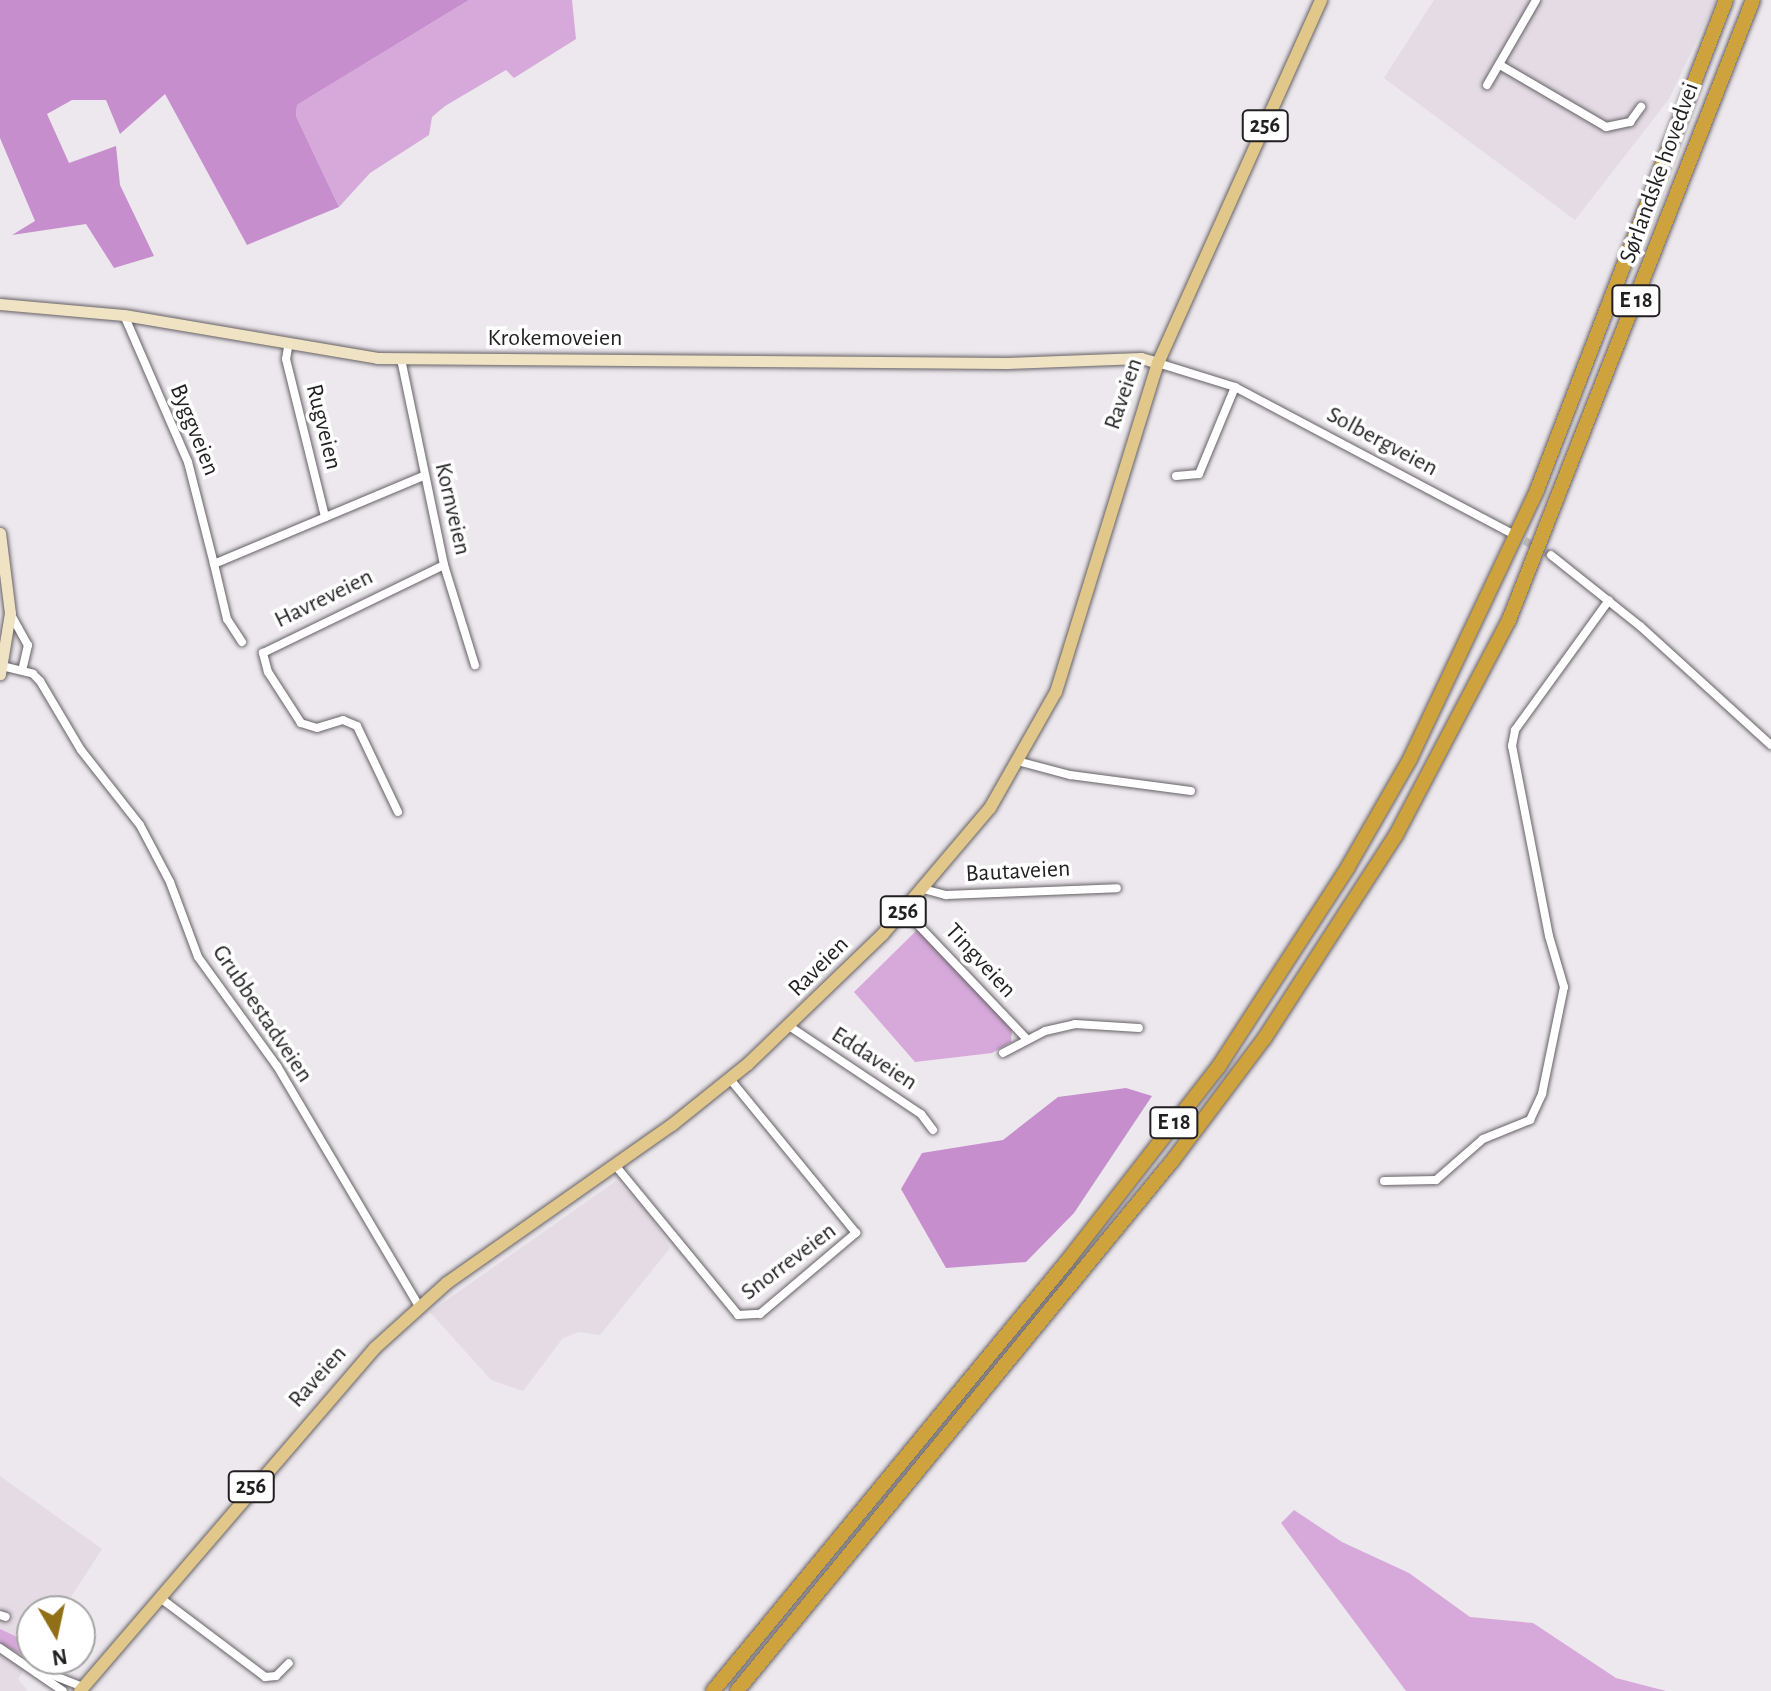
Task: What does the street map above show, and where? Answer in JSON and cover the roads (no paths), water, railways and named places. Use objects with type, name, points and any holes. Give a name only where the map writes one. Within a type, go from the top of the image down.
[{"type":"highway","name":"Sørlandske hovedvei","points":[[713,1691],[1058,1273],[1219,1066],[1348,867],[1410,759],[1537,490],[1726,0]]},
{"type":"highway","name":"Sørlandske hovedvei","points":[[737,1691],[1098,1254],[1264,1039],[1396,835],[1509,620],[1753,0]]},
{"type":"main road","name":"Raveien","points":[[82,1689],[332,1393],[419,1306],[730,1079],[789,1026],[904,910],[984,817],[1021,762],[1065,669],[1158,363],[1321,0]]},
{"type":"main road","name":"Krokemoveien","points":[[0,304],[124,315],[288,347],[401,359],[1115,362],[1149,368],[1158,363]]},
{"type":"main road","points":[[0,533],[10,613],[1,670]]},
{"type":"street","points":[[1487,85],[1536,0]]},
{"type":"street","points":[[1500,65],[1606,127],[1630,122],[1641,107]]},
{"type":"street","name":"Byggveien","points":[[124,315],[188,462],[227,619],[242,642]]},
{"type":"street","name":"Rugveien","points":[[288,347],[286,359],[325,517]]},
{"type":"street","name":"Kornveien","points":[[401,359],[444,565],[475,665]]},
{"type":"street","name":"Solbergveien","points":[[1158,363],[1235,387],[1509,532]]},
{"type":"street","points":[[1176,476],[1199,474],[1235,387]]},
{"type":"street","points":[[214,564],[423,476]]},
{"type":"street","points":[[1551,555],[1609,600],[1771,745]]},
{"type":"street","name":"Havreveien","points":[[398,812],[357,726],[343,720],[317,728],[301,723],[268,672],[263,653],[444,565]]},
{"type":"street","points":[[1384,1181],[1431,1182],[1483,1139],[1530,1120],[1542,1094],[1564,987],[1549,936],[1512,746],[1515,730],[1609,600]]},
{"type":"street","points":[[1,670],[22,670],[28,645],[10,613]]},
{"type":"street","name":"Grubbestadveien","points":[[22,670],[40,681],[81,750],[140,825],[170,882],[198,957],[277,1066],[419,1306]]},
{"type":"street","points":[[1021,762],[1070,775],[1191,791]]},
{"type":"street","name":"Bautaveien","points":[[923,889],[946,895],[1117,888]]},
{"type":"street","name":"Tingveien","points":[[904,910],[1027,1039]]},
{"type":"street","points":[[1003,1053],[1027,1039],[1075,1024],[1139,1028]]},
{"type":"street","name":"Eddaveien","points":[[789,1026],[921,1114],[933,1130]]},
{"type":"street","name":"Snorreveien","points":[[615,1165],[738,1315],[760,1314],[856,1233],[730,1079]]},
{"type":"street","points":[[159,1597],[265,1677],[276,1676],[289,1663]]},
{"type":"street","points":[[44,1675],[63,1691]]},
{"type":"street","points":[[50,1675],[82,1689]]},
{"type":"tunnel","points":[[1514,535],[1551,555]]}]
